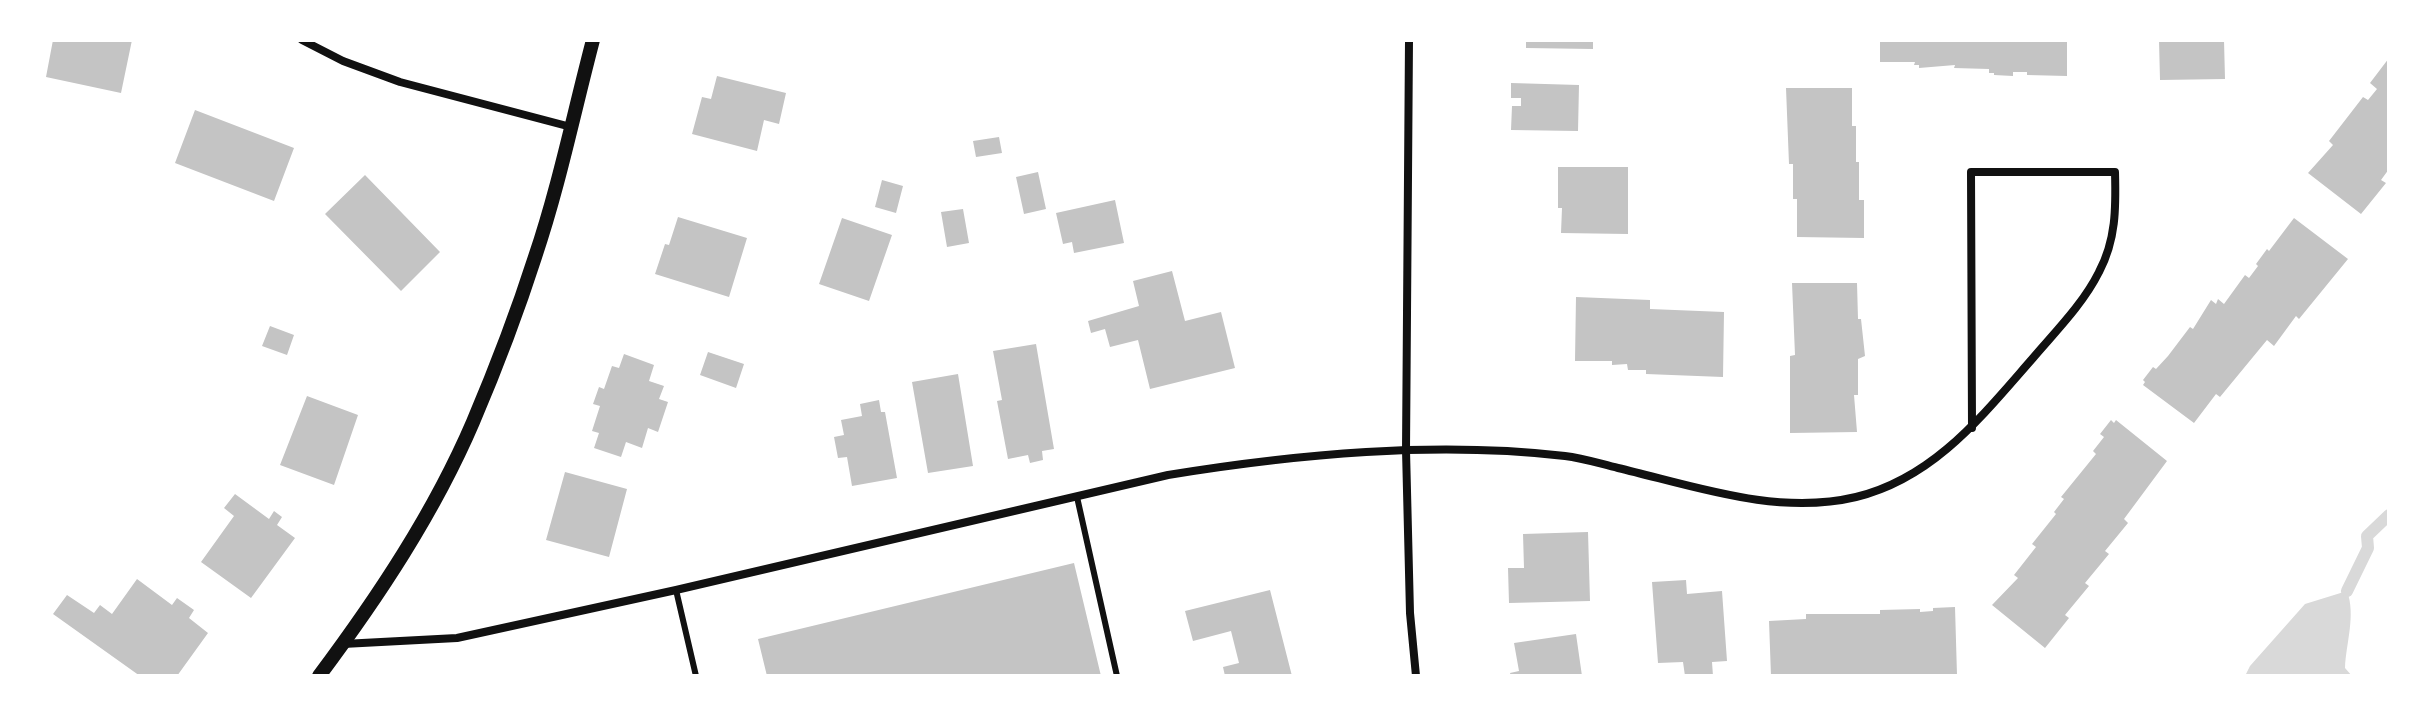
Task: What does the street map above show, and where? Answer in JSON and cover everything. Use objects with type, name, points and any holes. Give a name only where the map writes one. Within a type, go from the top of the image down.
[{"type":"street","points":[[302,40],[343,61],[400,82],[571,127]]},
{"type":"street","points":[[319,676],[399,561],[441,488],[472,425],[504,348],[536,254],[593,40]]},
{"type":"street","points":[[1409,40],[1406,450],[1410,613],[1416,676]]},
{"type":"street","points":[[342,644],[457,638],[1168,475],[1241,463],[1406,450],[1503,450],[1569,456],[1749,498],[1804,504],[1854,497],[1893,485],[1929,465],[1972,428],[2081,301],[2100,272],[2112,240],[2116,220],[2115,172],[1971,172],[1972,428]]},
{"type":"lane","points":[[1077,497],[1117,676]]},
{"type":"lane","points":[[676,590],[696,676]]},
{"type":"shaded area","points":[[2347,591],[2351,619],[2345,668],[2352,676],[2245,676],[2250,666],[2305,604]]},
{"type":"building","points":[[53,40],[132,40],[121,93],[46,77]]},
{"type":"building","points":[[1526,40],[1593,40],[1593,49],[1526,48]]},
{"type":"building","points":[[1880,40],[2067,40],[2067,76],[2027,75],[2027,72],[2013,72],[2013,76],[1994,75],[1989,73],[1989,69],[1954,68],[1955,65],[1919,68],[1919,65],[1914,65],[1915,62],[1880,62]]},
{"type":"building","points":[[2159,40],[2224,40],[2225,79],[2160,80]]},
{"type":"building","points":[[2389,58],[2389,169],[2381,180],[2386,183],[2361,214],[2308,173],[2333,145],[2329,141],[2363,97],[2368,100],[2377,89],[2370,83]]},
{"type":"building","points":[[717,76],[786,93],[779,124],[764,120],[757,151],[692,134],[702,97],[711,99]]},
{"type":"building","points":[[1511,83],[1579,85],[1578,131],[1511,130],[1512,106],[1521,106],[1521,98],[1511,98]]},
{"type":"building","points":[[1786,88],[1852,88],[1859,200],[1864,200],[1864,238],[1797,237],[1797,199],[1793,199],[1793,164],[1789,164]]},
{"type":"building","points":[[195,110],[294,148],[274,201],[175,163]]},
{"type":"building","points":[[999,137],[1002,153],[976,157],[973,141]]},
{"type":"building","points":[[1558,167],[1628,167],[1628,234],[1561,233]]},
{"type":"building","points":[[1038,172],[1046,209],[1024,214],[1016,177]]},
{"type":"building","points":[[365,175],[440,252],[401,291],[325,214]]},
{"type":"building","points":[[882,180],[903,186],[896,213],[875,207]]},
{"type":"building","points":[[1115,200],[1124,243],[1074,253],[1072,242],[1063,244],[1056,213]]},
{"type":"building","points":[[963,209],[969,243],[947,247],[941,212]]},
{"type":"building","points":[[678,217],[747,238],[729,297],[655,274]]},
{"type":"building","points":[[842,218],[892,235],[869,301],[819,284]]},
{"type":"building","points":[[2294,218],[2348,259],[2299,319],[2296,316],[2274,346],[2267,340],[2220,397],[2216,394],[2194,423],[2143,385],[2143,380],[2153,367],[2156,369],[2168,356],[2190,327],[2193,329],[2211,300],[2216,304],[2218,299],[2224,304],[2245,275],[2249,278],[2267,249],[2269,251]]},
{"type":"building","points":[[1172,271],[1185,321],[1221,312],[1235,368],[1150,389],[1138,340],[1110,347],[1105,329],[1091,333],[1088,321],[1139,306],[1133,281]]},
{"type":"building","points":[[1792,283],[1857,283],[1858,319],[1861,319],[1865,356],[1858,359],[1858,395],[1854,395],[1857,432],[1790,433],[1790,356],[1795,355]]},
{"type":"building","points":[[1576,297],[1650,300],[1650,309],[1724,312],[1723,377],[1646,374],[1646,370],[1628,370],[1627,364],[1612,365],[1612,361],[1575,361]]},
{"type":"building","points":[[270,326],[294,335],[287,355],[262,346]]},
{"type":"building","points":[[1036,344],[1054,449],[1042,451],[1043,460],[1030,463],[1028,455],[1008,459],[997,401],[1002,400],[993,351]]},
{"type":"building","points":[[708,352],[744,364],[736,388],[700,375]]},
{"type":"building","points":[[624,354],[654,365],[649,381],[664,386],[659,399],[668,402],[658,432],[648,428],[642,448],[626,442],[621,457],[594,448],[599,433],[592,431],[600,406],[593,404],[599,387],[604,389],[612,366],[619,368]]},
{"type":"building","points":[[958,374],[973,466],[928,473],[912,382]]},
{"type":"building","points":[[307,396],[358,415],[334,485],[280,465]]},
{"type":"building","points":[[879,400],[881,412],[885,412],[897,478],[852,486],[847,457],[838,458],[834,437],[844,435],[841,420],[862,416],[860,404]]},
{"type":"building","points":[[2111,420],[2114,423],[2116,420],[2167,461],[2124,519],[2128,523],[2105,551],[2109,554],[2085,583],[2089,586],[2065,615],[2069,618],[2045,648],[1992,605],[2018,578],[2014,575],[2036,547],[2032,544],[2056,514],[2054,512],[2064,499],[2061,497],[2096,454],[2093,451],[2104,437],[2100,434]]},
{"type":"building","points":[[565,472],[627,489],[609,557],[546,540]]},
{"type":"building","points":[[235,494],[269,519],[274,511],[282,517],[277,525],[295,538],[251,598],[201,562],[234,516],[224,508]]},
{"type":"building","points":[[1588,532],[1590,601],[1509,603],[1508,568],[1524,568],[1523,534]]},
{"type":"building","points":[[1074,563],[1101,676],[767,676],[758,639]]},
{"type":"building","points":[[137,579],[172,605],[177,598],[194,610],[189,618],[208,633],[177,676],[140,676],[53,614],[67,595],[94,613],[100,605],[112,614]]},
{"type":"building","points":[[1686,580],[1687,594],[1722,591],[1727,661],[1712,662],[1713,676],[1685,676],[1683,662],[1658,663],[1652,582]]},
{"type":"building","points":[[1270,590],[1292,676],[1225,676],[1223,667],[1239,663],[1231,631],[1193,641],[1185,611]]},
{"type":"building","points":[[1955,607],[1957,675],[1771,676],[1769,621],[1806,619],[1806,614],[1880,614],[1880,610],[1920,609],[1920,612]]},
{"type":"building","points":[[1576,634],[1582,676],[1511,676],[1510,673],[1519,671],[1514,643]]},
{"type":"waterway","points":[[2347,591],[2368,548],[2367,536],[2389,515]]}]
